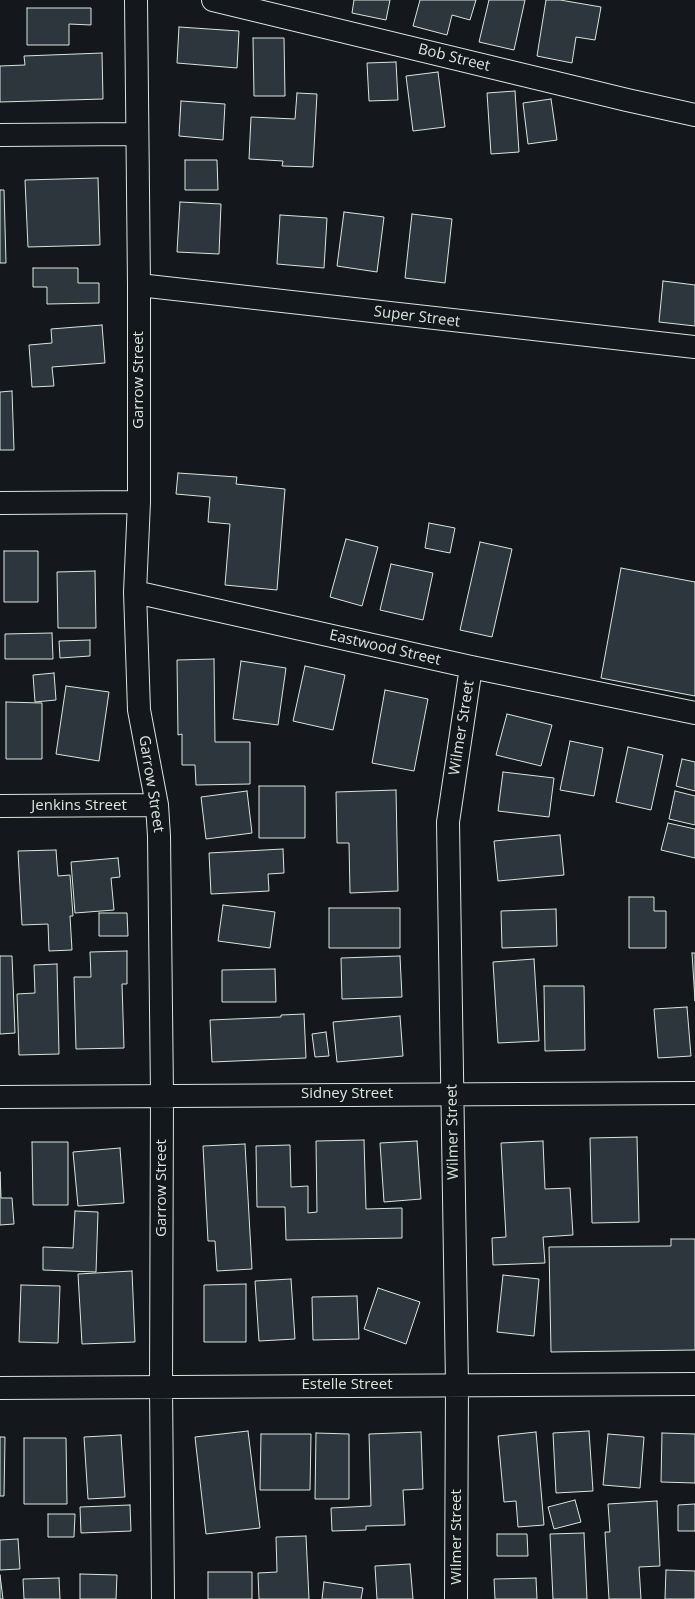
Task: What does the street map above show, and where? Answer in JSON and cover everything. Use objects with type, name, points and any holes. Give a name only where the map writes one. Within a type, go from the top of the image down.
[{"type":"street","name":"Garrow Street","points":[[136,0],[136,134],[140,285],[139,502],[134,592],[139,710],[157,805],[159,836],[162,1095],[161,1387],[163,1599]]},
{"type":"street","name":"Bob Street","points":[[213,0],[695,115]]},
{"type":"street","points":[[0,134],[136,134]]},
{"type":"street","name":"Super Street","points":[[140,285],[695,347]]},
{"type":"street","points":[[0,503],[139,502]]},
{"type":"street","name":"Eastwood Street","points":[[134,592],[471,667],[695,713]]},
{"type":"street","name":"Wilmer Street","points":[[456,1599],[457,1385],[448,822],[471,667]]},
{"type":"street","name":"Jenkins Street","points":[[0,806],[157,805]]},
{"type":"street","name":"Sidney Street","points":[[0,1097],[695,1092]]},
{"type":"street","name":"Estelle Street","points":[[0,1388],[695,1384]]},
{"type":"building","points":[[354,0],[390,0],[386,20],[352,13]]},
{"type":"building","points":[[420,0],[476,0],[470,20],[452,15],[447,35],[413,26]]},
{"type":"building","points":[[489,0],[525,0],[514,50],[479,42]]},
{"type":"building","points":[[546,0],[560,0],[601,7],[595,40],[576,37],[572,63],[537,56]]},
{"type":"building","points":[[27,8],[91,8],[91,25],[69,24],[69,45],[27,45]]},
{"type":"building","points":[[179,27],[239,31],[237,68],[177,63]]},
{"type":"building","points":[[253,38],[284,38],[285,96],[254,96]]},
{"type":"building","points":[[102,53],[103,99],[0,102],[0,66],[25,65],[24,56]]},
{"type":"building","points":[[396,62],[398,100],[369,101],[367,63]]},
{"type":"building","points":[[438,72],[445,127],[413,131],[406,76]]},
{"type":"building","points":[[515,91],[519,152],[491,154],[487,93]]},
{"type":"building","points":[[297,93],[317,94],[313,167],[282,166],[283,161],[249,159],[251,117],[295,119]]},
{"type":"building","points":[[551,99],[557,140],[528,144],[523,103]]},
{"type":"building","points":[[181,101],[225,104],[223,140],[179,136]]},
{"type":"building","points":[[185,160],[217,160],[218,190],[185,190]]},
{"type":"building","points":[[98,178],[100,245],[28,247],[25,180]]},
{"type":"building","points":[[0,190],[4,190],[6,263],[0,263]]},
{"type":"building","points":[[180,202],[221,204],[219,254],[177,252]]},
{"type":"building","points":[[344,212],[384,217],[377,272],[337,266]]},
{"type":"building","points":[[412,214],[452,219],[445,283],[405,278]]},
{"type":"building","points":[[280,215],[327,218],[324,268],[277,264]]},
{"type":"building","points":[[33,268],[78,268],[78,283],[99,283],[99,303],[47,304],[47,287],[33,287]]},
{"type":"building","points":[[663,281],[695,285],[695,326],[659,322]]},
{"type":"building","points":[[102,325],[105,363],[52,367],[54,386],[32,387],[29,345],[52,343],[51,329]]},
{"type":"building","points":[[12,391],[14,450],[0,450],[0,392]]},
{"type":"building","points":[[178,473],[237,477],[236,484],[285,489],[277,590],[225,585],[230,524],[208,522],[210,497],[176,494]]},
{"type":"building","points":[[429,523],[455,528],[450,553],[425,548]]},
{"type":"building","points":[[346,539],[378,547],[362,606],[330,597]]},
{"type":"building","points":[[480,542],[512,549],[492,637],[460,630]]},
{"type":"building","points":[[4,551],[38,551],[38,602],[4,602]]},
{"type":"building","points":[[391,564],[433,573],[423,620],[380,610]]},
{"type":"building","points":[[621,568],[695,582],[695,696],[601,678]]},
{"type":"building","points":[[95,571],[96,628],[58,628],[57,572]]},
{"type":"building","points":[[52,633],[53,659],[5,659],[5,634]]},
{"type":"building","points":[[90,640],[90,656],[60,658],[59,641]]},
{"type":"building","points":[[214,659],[215,742],[250,742],[250,784],[196,785],[195,765],[182,765],[182,734],[178,735],[177,660]]},
{"type":"building","points":[[241,661],[286,668],[278,725],[233,719]]},
{"type":"building","points":[[305,666],[345,675],[333,730],[293,721]]},
{"type":"building","points":[[54,673],[56,700],[35,702],[33,675]]},
{"type":"building","points":[[66,686],[109,692],[99,761],[56,754]]},
{"type":"building","points":[[385,690],[428,699],[414,771],[372,763]]},
{"type":"building","points":[[6,702],[42,703],[42,759],[6,759]]},
{"type":"building","points":[[507,714],[552,725],[541,766],[496,755]]},
{"type":"building","points":[[570,741],[603,748],[594,796],[560,790]]},
{"type":"building","points":[[628,747],[663,755],[651,810],[616,802]]},
{"type":"building","points":[[682,759],[695,762],[695,791],[676,786]]},
{"type":"building","points":[[503,772],[554,778],[549,817],[498,811]]},
{"type":"building","points":[[259,786],[305,786],[305,838],[259,838]]},
{"type":"building","points":[[396,790],[398,891],[350,893],[349,843],[337,843],[336,792]]},
{"type":"building","points":[[247,791],[252,833],[206,839],[201,797]]},
{"type":"building","points":[[675,791],[695,796],[695,825],[669,819]]},
{"type":"building","points":[[668,823],[695,829],[695,858],[661,850]]},
{"type":"building","points":[[560,835],[564,875],[498,881],[494,841]]},
{"type":"building","points":[[283,849],[284,873],[268,874],[269,891],[211,894],[209,853]]},
{"type":"building","points":[[56,850],[58,876],[70,875],[73,916],[70,916],[72,950],[49,951],[48,924],[22,925],[18,851]]},
{"type":"building","points":[[118,858],[120,877],[111,878],[114,910],[75,913],[71,862]]},
{"type":"building","points":[[629,897],[654,897],[654,911],[666,911],[666,948],[629,948]]},
{"type":"building","points":[[223,905],[275,912],[270,948],[218,941]]},
{"type":"building","points":[[329,908],[400,908],[400,948],[329,948]]},
{"type":"building","points":[[556,909],[557,946],[502,948],[501,911]]},
{"type":"building","points":[[99,913],[127,913],[128,936],[99,936]]},
{"type":"building","points":[[127,951],[127,984],[122,984],[124,1048],[76,1049],[74,977],[91,977],[90,952]]},
{"type":"building","points":[[692,953],[695,953],[695,1001]]},
{"type":"building","points":[[0,956],[12,956],[15,1033],[0,1034]]},
{"type":"building","points":[[400,956],[402,997],[342,999],[341,958]]},
{"type":"building","points":[[534,959],[539,1041],[498,1043],[493,962]]},
{"type":"building","points":[[57,964],[59,1054],[19,1055],[17,994],[35,993],[34,965]]},
{"type":"building","points":[[275,969],[276,1002],[222,1002],[222,970]]},
{"type":"building","points":[[544,986],[584,986],[585,1050],[545,1051]]},
{"type":"building","points":[[687,1007],[691,1056],[658,1058],[654,1009]]},
{"type":"building","points":[[304,1014],[306,1058],[212,1062],[210,1020],[281,1017],[281,1015]]},
{"type":"building","points":[[400,1016],[403,1056],[337,1062],[333,1022]]},
{"type":"building","points":[[326,1032],[329,1056],[315,1057],[312,1034]]},
{"type":"building","points":[[637,1137],[639,1222],[592,1223],[590,1138]]},
{"type":"building","points":[[364,1140],[366,1209],[402,1208],[402,1238],[286,1240],[285,1207],[257,1207],[256,1146],[290,1145],[291,1187],[308,1186],[308,1213],[317,1212],[316,1141]]},
{"type":"building","points":[[417,1141],[421,1199],[384,1202],[380,1143]]},
{"type":"building","points":[[543,1141],[545,1189],[570,1188],[573,1235],[543,1237],[545,1263],[493,1265],[492,1238],[506,1237],[501,1143]]},
{"type":"building","points":[[32,1142],[68,1142],[68,1205],[33,1205]]},
{"type":"building","points":[[245,1144],[252,1269],[217,1271],[215,1241],[208,1241],[203,1146]]},
{"type":"building","points":[[120,1148],[124,1203],[78,1206],[73,1152]]},
{"type":"building","points":[[0,1172],[1,1198],[12,1198],[14,1224],[0,1225]]},
{"type":"building","points":[[75,1211],[98,1212],[96,1272],[43,1270],[43,1247],[73,1248]]},
{"type":"building","points":[[671,1239],[695,1239],[695,1350],[551,1352],[549,1247],[671,1246]]},
{"type":"building","points":[[132,1271],[135,1342],[82,1344],[78,1274]]},
{"type":"building","points":[[503,1275],[539,1279],[534,1336],[497,1332]]},
{"type":"building","points":[[291,1279],[295,1339],[259,1341],[255,1281]]},
{"type":"building","points":[[246,1284],[246,1342],[204,1342],[204,1285]]},
{"type":"building","points":[[21,1285],[60,1286],[58,1343],[19,1342]]},
{"type":"building","points":[[378,1288],[420,1302],[406,1344],[364,1329]]},
{"type":"building","points":[[357,1296],[359,1339],[313,1340],[312,1297]]},
{"type":"building","points":[[248,1431],[260,1528],[206,1534],[195,1437]]},
{"type":"building","points":[[589,1431],[593,1491],[556,1493],[553,1433]]},
{"type":"building","points":[[421,1432],[423,1489],[403,1490],[405,1525],[366,1526],[366,1530],[332,1531],[331,1508],[371,1506],[369,1434]]},
{"type":"building","points":[[536,1432],[544,1525],[518,1527],[516,1501],[504,1502],[498,1436]]},
{"type":"building","points":[[316,1433],[349,1434],[349,1499],[315,1499]]},
{"type":"building","points":[[662,1433],[695,1434],[695,1483],[661,1482]]},
{"type":"building","points":[[261,1434],[311,1434],[310,1490],[260,1490]]},
{"type":"building","points":[[608,1434],[644,1437],[640,1488],[603,1485]]},
{"type":"building","points":[[121,1435],[125,1497],[88,1499],[84,1437]]},
{"type":"building","points":[[0,1437],[5,1437],[4,1496],[0,1496]]},
{"type":"building","points":[[24,1438],[66,1438],[67,1504],[24,1504]]},
{"type":"building","points":[[575,1500],[581,1522],[554,1529],[548,1507]]},
{"type":"building","points":[[657,1501],[660,1566],[639,1567],[641,1599],[609,1599],[605,1532],[610,1532],[608,1504]]},
{"type":"building","points":[[695,1504],[695,1531],[678,1531],[678,1505]]},
{"type":"building","points":[[130,1505],[131,1531],[81,1533],[80,1507]]},
{"type":"building","points":[[48,1514],[75,1514],[74,1537],[48,1537]]},
{"type":"building","points":[[584,1533],[587,1599],[553,1599],[550,1534]]},
{"type":"building","points":[[497,1534],[527,1534],[528,1556],[497,1556]]},
{"type":"building","points":[[306,1536],[309,1599],[259,1599],[258,1573],[277,1572],[276,1537]]},
{"type":"building","points":[[18,1539],[20,1569],[0,1570],[0,1540]]},
{"type":"building","points":[[410,1564],[413,1599],[377,1599],[375,1566]]},
{"type":"building","points":[[666,1570],[695,1571],[695,1599],[665,1599]]},
{"type":"building","points":[[208,1572],[252,1572],[252,1599],[208,1599]]},
{"type":"building","points":[[80,1574],[117,1575],[116,1599],[80,1599]]},
{"type":"building","points":[[0,1575],[3,1599],[0,1599]]},
{"type":"building","points":[[59,1578],[60,1599],[24,1599],[23,1579]]},
{"type":"building","points":[[536,1578],[537,1599],[495,1599],[494,1579]]},
{"type":"building","points":[[324,1582],[363,1588],[361,1599],[322,1599]]}]
